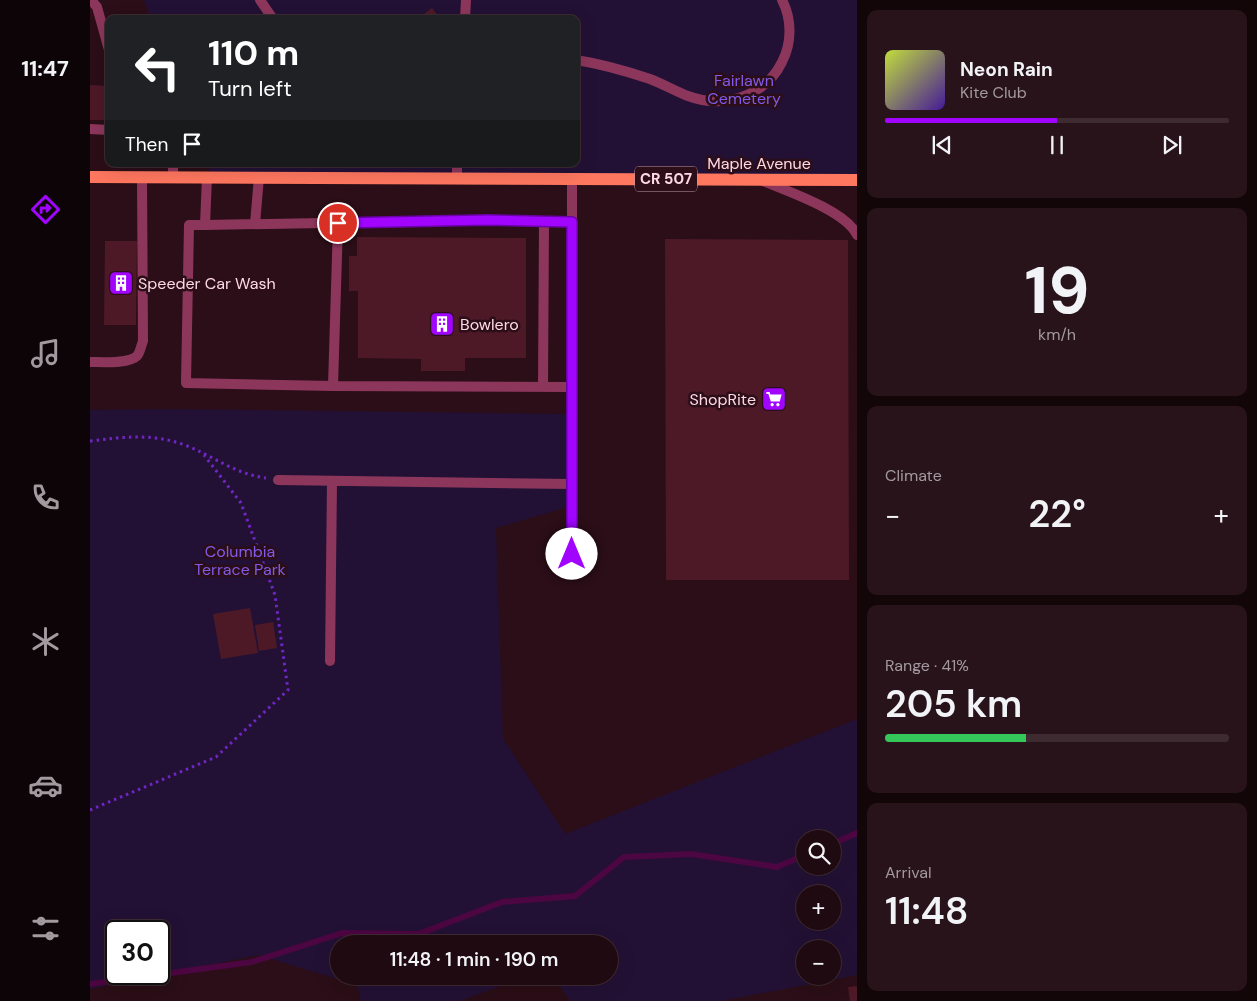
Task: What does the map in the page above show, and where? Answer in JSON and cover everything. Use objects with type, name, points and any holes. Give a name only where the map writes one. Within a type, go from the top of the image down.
[{"type":"main road","name":"Maple Avenue","points":[[90,177],[857,180]]},
{"type":"street","points":[[91,0],[97,7],[105,36]]},
{"type":"street","points":[[260,0],[270,15]]},
{"type":"street","points":[[465,15],[466,0]]},
{"type":"street","points":[[580,61],[622,70],[656,81],[688,96],[708,101],[729,101],[763,87],[777,72],[787,53],[790,29],[782,0]]},
{"type":"street","points":[[90,129],[105,130]]},
{"type":"street","points":[[173,167],[173,177]]},
{"type":"street","points":[[457,178],[458,167]]},
{"type":"street","points":[[90,362],[132,360],[138,355],[142,341],[142,177]]},
{"type":"street","points":[[205,225],[207,177]]},
{"type":"street","points":[[255,224],[259,178]]},
{"type":"street","points":[[572,178],[572,554]]},
{"type":"street","points":[[760,179],[816,203],[839,216],[855,230],[857,235]]},
{"type":"street","points":[[572,222],[487,220],[189,224],[186,383],[572,387]]},
{"type":"street","points":[[543,387],[544,222]]},
{"type":"street","points":[[333,386],[338,223]]},
{"type":"street","points":[[278,480],[572,484]]},
{"type":"street","points":[[330,660],[332,481]]},
{"type":"path","points":[[90,441],[139,436],[152,437],[186,446],[248,476],[278,480]]},
{"type":"path","points":[[90,810],[216,757],[288,690],[275,595],[241,503],[204,455]]},
{"type":"green space","name":"Fairlawn Cemetery","points":[[144,0],[857,0],[857,180],[212,177],[208,167],[580,167],[580,15],[150,15]]},
{"type":"green space","name":"Columbia Terrace Park","points":[[165,409],[572,414],[572,506],[496,528],[503,738],[565,834],[857,719],[857,975],[841,978],[841,940],[796,940],[796,985],[805,985],[721,1001],[570,1001],[559,985],[618,985],[618,935],[330,935],[330,977],[258,955],[170,973],[170,920],[105,920],[105,985],[110,985],[90,989],[90,410]]},
{"type":"green space","points":[[357,985],[504,985],[460,1001],[361,1001]]},
{"type":"building","points":[[432,8],[437,15],[422,15]]},
{"type":"building","points":[[90,85],[105,86],[105,120],[90,120]]},
{"type":"building","name":"Bowlero","points":[[357,237],[526,238],[526,358],[465,358],[465,371],[421,371],[421,359],[358,358],[358,291],[349,291],[349,256],[357,256]]},
{"type":"building","points":[[665,239],[848,240],[849,580],[666,580]]},
{"type":"building","name":"Speeder Car Wash","points":[[105,241],[137,241],[136,325],[104,325]]},
{"type":"building","points":[[250,608],[258,653],[221,659],[213,614]]},
{"type":"building","points":[[273,622],[277,648],[259,651],[255,625]]},
{"type":"building","points":[[857,986],[857,1001],[850,1001],[848,987]]},
{"type":"waterway","points":[[841,840],[857,833]]},
{"type":"waterway","points":[[90,984],[252,962],[342,933],[419,934],[502,902],[575,896],[624,857],[691,854],[777,867],[796,859]]},
{"type":"place","name":"Speeder Car Wash","points":[[121,283]]},
{"type":"place","name":"Bowlero","points":[[442,324]]},
{"type":"place","name":"ShopRite","points":[[774,399]]},
{"type":"route","points":[[338,223],[487,220],[572,222],[572,554]]}]
